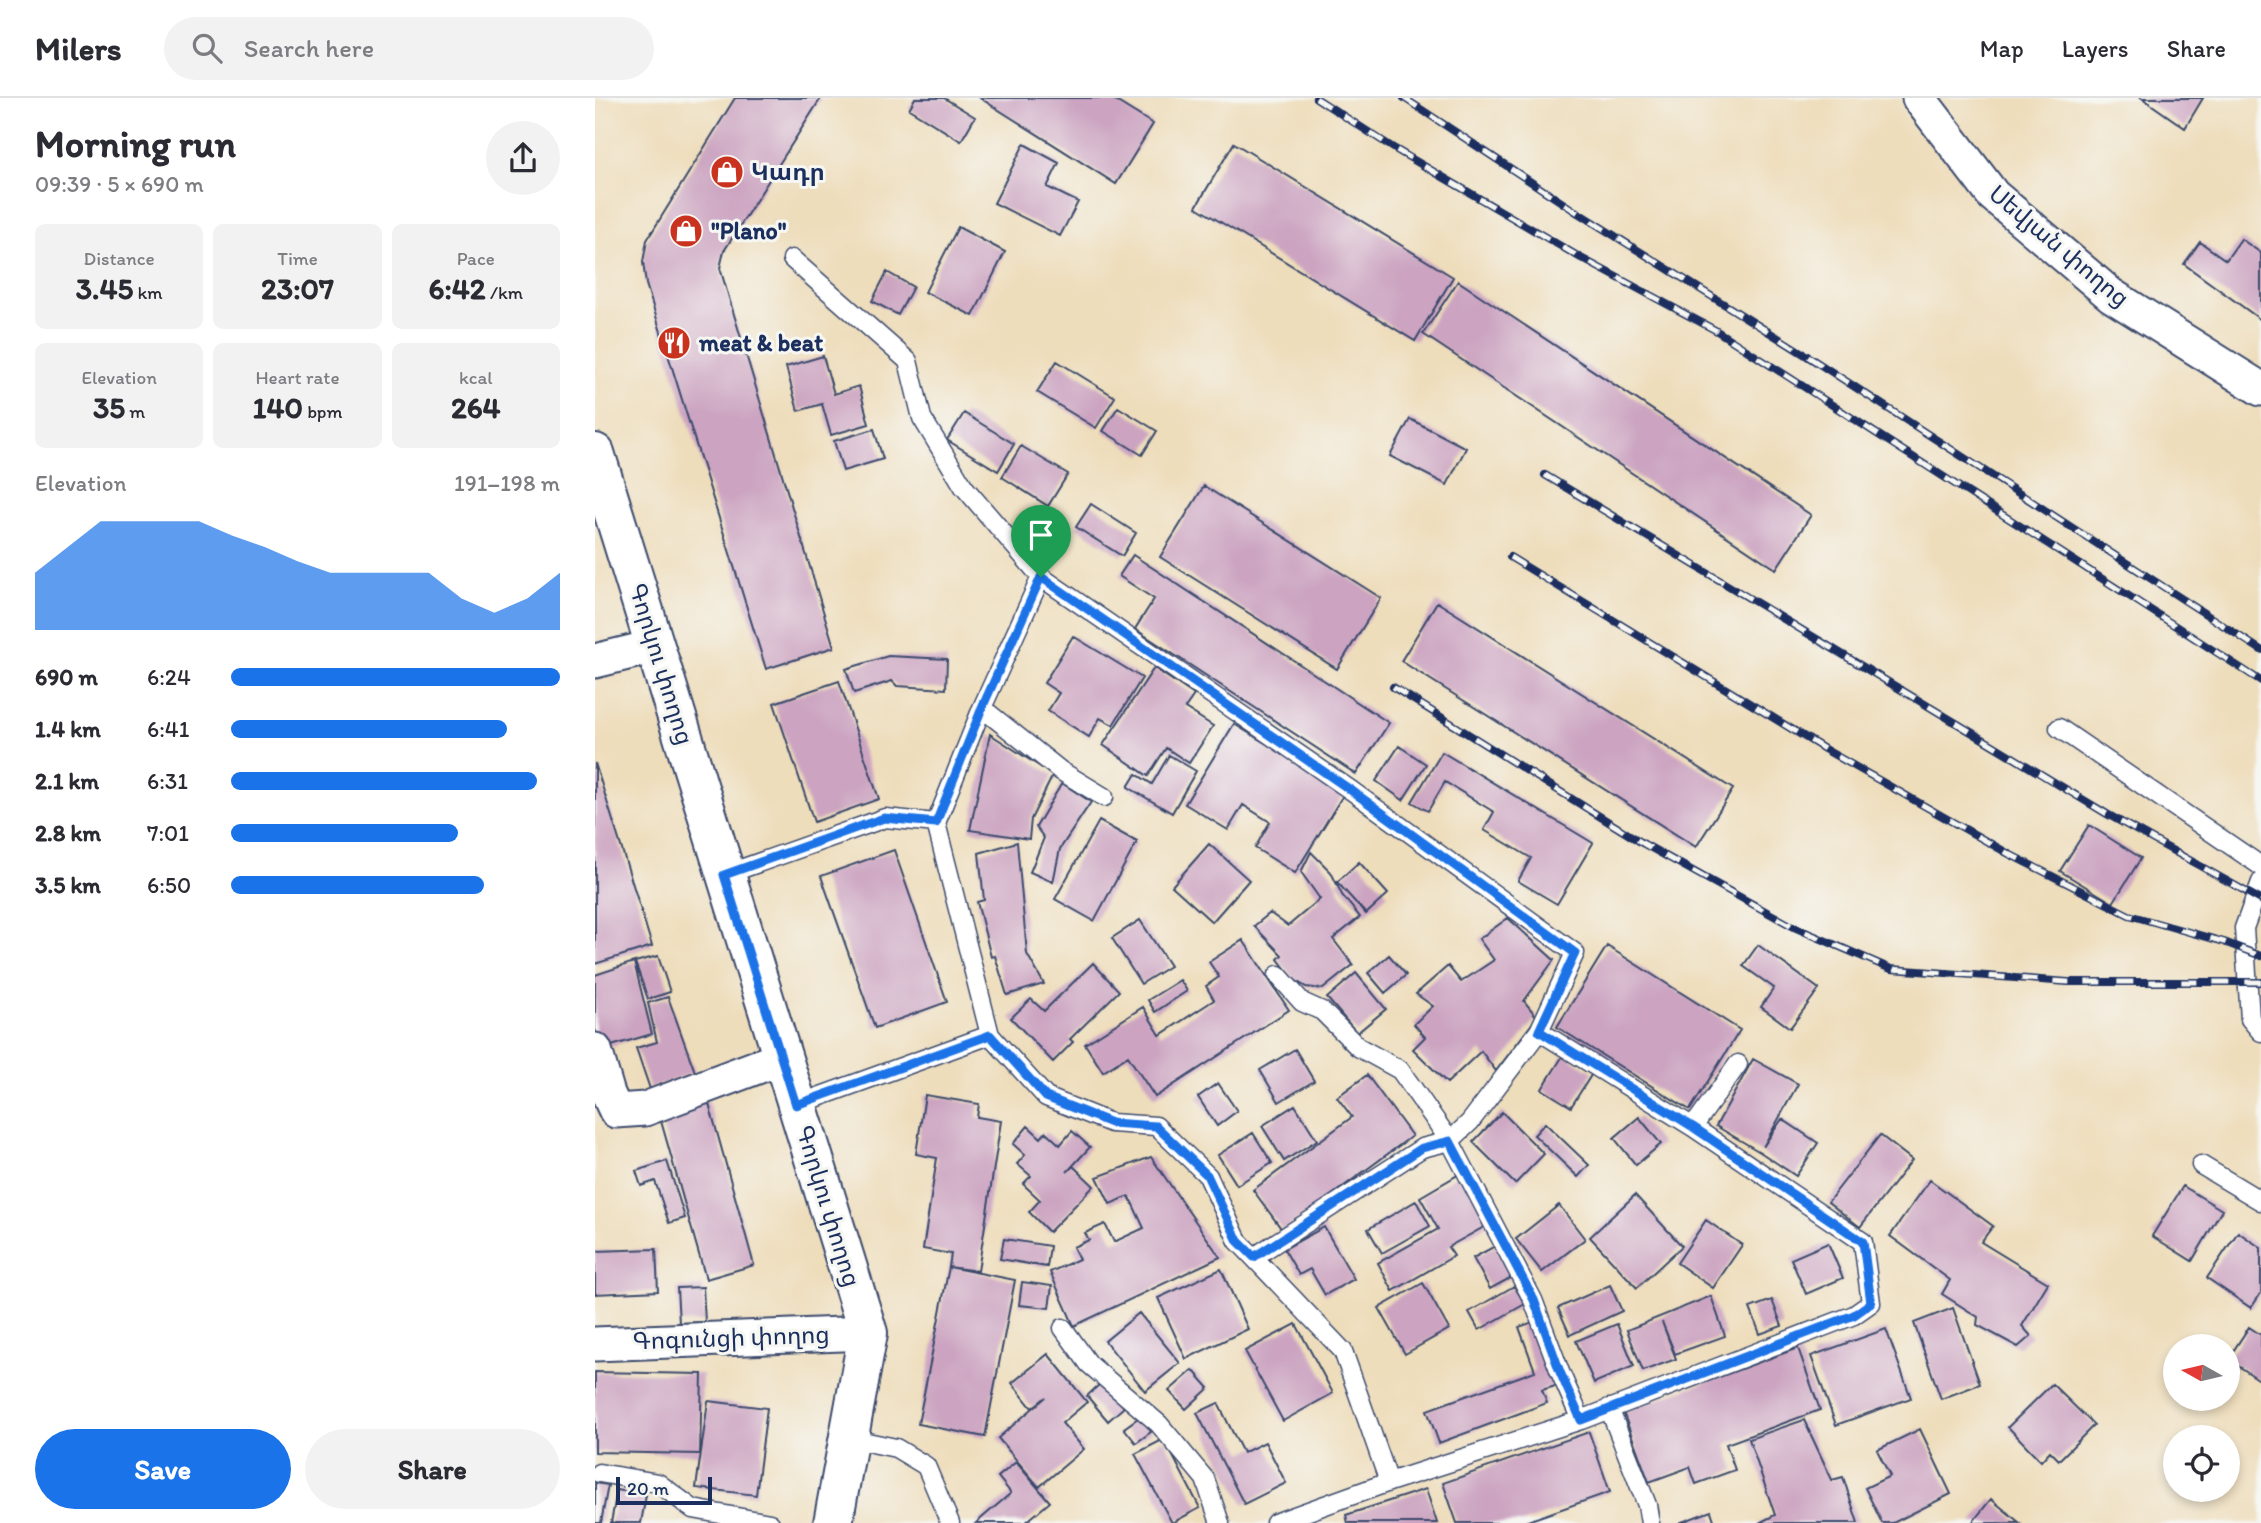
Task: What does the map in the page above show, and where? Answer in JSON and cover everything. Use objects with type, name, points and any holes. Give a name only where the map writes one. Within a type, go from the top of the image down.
[{"type":"main road","name":"Գորկու փողոց","points":[[595,453],[868,1332],[833,1523]]},
{"type":"street","name":"Սեվյան փողոց","points":[[1919,98],[1993,195],[2111,295],[2261,389]]},
{"type":"street","points":[[595,661],[656,646]]},
{"type":"street","points":[[595,1050],[608,1094],[617,1111],[645,1109],[781,1058]]},
{"type":"street","name":"Գոգունցի փողոց","points":[[595,1344],[868,1332]]},
{"type":"lane","points":[[792,259],[908,361],[922,418],[964,487],[1041,577],[1352,791],[1575,953],[1539,1031],[1470,1122],[1450,1141],[1422,1148],[1254,1257]]},
{"type":"lane","points":[[1041,577],[982,708],[936,823],[990,1035],[1046,1097],[1111,1123],[1156,1126],[1207,1175],[1238,1241],[1343,1351],[1389,1482]]},
{"type":"lane","points":[[982,708],[1061,771],[1104,797]]},
{"type":"lane","points":[[2059,728],[2261,866]]},
{"type":"lane","points":[[724,875],[884,818],[936,823]]},
{"type":"lane","points":[[2261,882],[2245,928],[2250,1019],[2261,1032]]},
{"type":"lane","points":[[1278,975],[1302,1002],[1322,1011],[1359,1047],[1400,1070],[1450,1141],[1534,1300],[1581,1420]]},
{"type":"lane","points":[[1275,1523],[1389,1482],[1581,1420],[1854,1315],[1871,1303],[1863,1242],[1693,1127],[1539,1031]]},
{"type":"lane","points":[[796,1105],[990,1035]]},
{"type":"lane","points":[[1693,1127],[1738,1064]]},
{"type":"lane","points":[[2201,1165],[2261,1201]]},
{"type":"lane","points":[[1063,1328],[1089,1364],[1159,1424],[1205,1479],[1220,1523]]},
{"type":"lane","points":[[1609,1408],[1647,1505],[1650,1523]]},
{"type":"lane","points":[[848,1438],[896,1448],[926,1466],[950,1523]]},
{"type":"lane","points":[[599,1473],[658,1483],[693,1509],[770,1523]]},
{"type":"building","points":[[735,98],[821,98],[724,251],[720,268],[834,647],[766,669],[646,284],[643,262],[647,240]]},
{"type":"building","points":[[915,98],[944,98],[975,117],[961,141],[909,109]]},
{"type":"building","points":[[980,98],[1111,98],[1153,124],[1116,184]]},
{"type":"building","points":[[2142,98],[2203,98],[2185,128]]},
{"type":"building","points":[[1234,143],[1453,277],[1415,341],[1196,207]]},
{"type":"building","points":[[1024,144],[1059,163],[1047,187],[1078,202],[1060,236],[994,203]]},
{"type":"building","points":[[958,227],[1005,252],[973,316],[925,292]]},
{"type":"building","points":[[2241,239],[2261,253],[2261,320],[2184,264],[2200,242],[2226,260]]},
{"type":"building","points":[[887,272],[913,287],[898,315],[872,301]]},
{"type":"building","points":[[1458,281],[1811,515],[1776,569],[1423,334]]},
{"type":"building","points":[[823,356],[834,394],[859,386],[869,424],[831,435],[822,404],[798,411],[786,367]]},
{"type":"building","points":[[1057,361],[1115,397],[1096,428],[1037,392]]},
{"type":"building","points":[[1118,407],[1157,431],[1142,455],[1103,431]]},
{"type":"building","points":[[964,413],[1014,444],[998,471],[947,440]]},
{"type":"building","points":[[1410,419],[1466,448],[1447,485],[1390,456]]},
{"type":"building","points":[[874,429],[883,459],[843,471],[834,441]]},
{"type":"building","points":[[1021,446],[1068,474],[1048,506],[1002,477]]},
{"type":"building","points":[[1204,486],[1381,598],[1337,669],[1160,557]]},
{"type":"building","points":[[1091,504],[1136,533],[1122,556],[1076,527]]},
{"type":"building","points":[[1133,555],[1389,723],[1356,774],[1135,629],[1154,599],[1119,576]]},
{"type":"building","points":[[1437,602],[1733,789],[1696,847],[1401,661]]},
{"type":"building","points":[[1073,636],[1142,678],[1113,725],[1100,718],[1089,737],[1048,711],[1059,693],[1044,683]]},
{"type":"building","points":[[888,656],[947,659],[946,689],[897,686],[892,681],[854,693],[846,669]]},
{"type":"building","points":[[1154,668],[1194,695],[1185,708],[1213,726],[1189,763],[1166,748],[1148,776],[1103,745]]},
{"type":"building","points":[[839,681],[879,799],[814,822],[774,703]]},
{"type":"building","points":[[1234,724],[1345,792],[1295,873],[1255,848],[1270,822],[1243,805],[1228,830],[1185,804]]},
{"type":"building","points":[[990,734],[1053,775],[1031,819],[1029,839],[970,830]]},
{"type":"building","points":[[1399,746],[1426,764],[1403,800],[1376,781]]},
{"type":"building","points":[[1442,752],[1593,843],[1557,904],[1518,881],[1531,858],[1484,830],[1494,812],[1445,782],[1428,811],[1412,802]]},
{"type":"building","points":[[1169,755],[1196,771],[1172,813],[1128,787],[1136,774],[1152,784]]},
{"type":"building","points":[[595,763],[652,946],[595,964]]},
{"type":"building","points":[[1062,783],[1091,802],[1060,849],[1053,882],[1030,872],[1044,838],[1036,827]]},
{"type":"building","points":[[1099,821],[1137,842],[1094,921],[1055,899]]},
{"type":"building","points":[[2089,825],[2141,858],[2113,903],[2060,871]]},
{"type":"building","points":[[1017,842],[1027,954],[1044,984],[1007,995],[995,956],[991,957],[977,902],[984,900],[979,853]]},
{"type":"building","points":[[1209,844],[1249,880],[1212,922],[1172,886]]},
{"type":"building","points":[[894,850],[947,1002],[875,1028],[821,876]]},
{"type":"building","points":[[1311,852],[1331,872],[1342,895],[1360,917],[1333,939],[1353,965],[1323,989],[1306,987],[1293,979],[1278,959],[1282,955],[1254,926],[1270,913],[1288,926],[1320,899],[1301,872]]},
{"type":"building","points":[[1359,862],[1388,894],[1366,914],[1337,882]]},
{"type":"building","points":[[1508,918],[1554,960],[1524,1001],[1537,1017],[1496,1071],[1481,1051],[1447,1083],[1413,1049],[1425,1037],[1414,1024],[1433,1006],[1416,994],[1448,966],[1461,982],[1494,960],[1479,939]]},
{"type":"building","points":[[1140,920],[1170,966],[1141,984],[1112,938]]},
{"type":"building","points":[[1243,940],[1289,1010],[1155,1097],[1128,1056],[1103,1072],[1085,1044],[1143,1007],[1160,1035],[1214,1000],[1206,986],[1219,977],[1209,962]]},
{"type":"building","points":[[1758,945],[1819,989],[1790,1028],[1761,1007],[1774,988],[1743,966]]},
{"type":"building","points":[[1607,946],[1740,1030],[1690,1110],[1557,1027]]},
{"type":"building","points":[[1389,955],[1406,975],[1385,993],[1368,973]]},
{"type":"building","points":[[658,956],[670,992],[648,999],[635,962]]},
{"type":"building","points":[[634,962],[652,1034],[601,1049],[595,1029],[595,975]]},
{"type":"building","points":[[1093,963],[1119,991],[1070,1039],[1073,1042],[1053,1062],[1011,1018],[1031,999],[1044,1011]]},
{"type":"building","points":[[1356,973],[1386,1009],[1357,1033],[1327,998]]},
{"type":"building","points":[[1180,980],[1187,991],[1155,1012],[1148,1000]]},
{"type":"building","points":[[668,997],[695,1072],[650,1089],[636,1048],[657,1042],[648,1003]]},
{"type":"building","points":[[1295,1049],[1314,1081],[1279,1102],[1260,1070]]},
{"type":"building","points":[[1564,1054],[1593,1072],[1571,1107],[1542,1089]]},
{"type":"building","points":[[1753,1059],[1798,1084],[1763,1147],[1782,1119],[1818,1143],[1796,1176],[1716,1126]]},
{"type":"building","points":[[1367,1075],[1412,1136],[1283,1231],[1253,1190],[1352,1117],[1337,1097]]},
{"type":"building","points":[[1218,1083],[1237,1111],[1217,1126],[1198,1097]]},
{"type":"building","points":[[925,1095],[979,1104],[977,1117],[1001,1121],[978,1271],[949,1267],[951,1254],[923,1249],[937,1158],[916,1154]]},
{"type":"building","points":[[708,1100],[754,1265],[706,1279],[659,1114]]},
{"type":"building","points":[[1295,1105],[1317,1140],[1284,1161],[1262,1126]]},
{"type":"building","points":[[1502,1112],[1544,1154],[1515,1184],[1473,1142]]},
{"type":"building","points":[[1639,1117],[1661,1144],[1636,1165],[1614,1138]]},
{"type":"building","points":[[1545,1123],[1589,1165],[1578,1177],[1534,1135]]},
{"type":"building","points":[[1028,1126],[1041,1138],[1046,1132],[1060,1145],[1072,1131],[1090,1147],[1067,1172],[1073,1166],[1094,1186],[1049,1232],[1029,1212],[1040,1200],[1023,1184],[1031,1176],[1017,1164],[1025,1155],[1013,1144]]},
{"type":"building","points":[[1253,1133],[1272,1163],[1237,1185],[1218,1155]]},
{"type":"building","points":[[1880,1135],[1912,1160],[1860,1227],[1828,1202]]},
{"type":"building","points":[[1151,1157],[1220,1257],[1074,1326],[1050,1272],[1079,1259],[1073,1247],[1089,1240],[1085,1233],[1105,1224],[1114,1242],[1144,1228],[1129,1196],[1110,1204],[1097,1177]]},
{"type":"building","points":[[667,1161],[685,1218],[669,1223],[655,1181],[641,1186],[636,1171]]},
{"type":"building","points":[[1463,1172],[1491,1223],[1448,1247],[1454,1256],[1393,1291],[1378,1263],[1438,1229],[1420,1197]]},
{"type":"building","points":[[1930,1180],[1993,1226],[1981,1242],[2048,1283],[2022,1326],[2031,1336],[2018,1347],[1977,1325],[1978,1317],[1942,1294],[1950,1280],[1890,1236]]},
{"type":"building","points":[[2183,1186],[2222,1210],[2192,1261],[2152,1236]]},
{"type":"building","points":[[1635,1195],[1682,1246],[1637,1288],[1590,1237]]},
{"type":"building","points":[[1416,1201],[1430,1226],[1382,1253],[1368,1229]]},
{"type":"building","points":[[1559,1205],[1585,1239],[1542,1272],[1516,1239]]},
{"type":"building","points":[[1706,1220],[1742,1245],[1713,1288],[1677,1263]]},
{"type":"building","points":[[1324,1227],[1354,1279],[1325,1295],[1310,1269],[1299,1275],[1284,1249]]},
{"type":"building","points":[[2238,1232],[2261,1248],[2261,1293],[2251,1308],[2207,1278]]},
{"type":"building","points":[[1004,1239],[1050,1246],[1047,1267],[1000,1259]]},
{"type":"building","points":[[1828,1243],[1843,1278],[1806,1294],[1791,1259]]},
{"type":"building","points":[[1495,1246],[1512,1277],[1490,1289],[1473,1258]]},
{"type":"building","points":[[656,1249],[658,1291],[595,1294],[595,1251]]},
{"type":"building","points":[[949,1267],[1015,1280],[985,1437],[918,1424]]},
{"type":"building","points":[[1221,1269],[1248,1329],[1186,1359],[1158,1298]]},
{"type":"building","points":[[1022,1282],[1052,1286],[1049,1308],[1019,1305]]},
{"type":"building","points":[[1423,1283],[1449,1329],[1405,1354],[1379,1308]]},
{"type":"building","points":[[1610,1285],[1622,1311],[1570,1335],[1558,1308]]},
{"type":"building","points":[[1514,1286],[1525,1304],[1479,1330],[1469,1312]]},
{"type":"building","points":[[703,1287],[705,1322],[679,1323],[677,1288]]},
{"type":"building","points":[[1711,1296],[1725,1336],[1675,1354],[1662,1322],[1676,1359],[1643,1371],[1627,1330]]},
{"type":"building","points":[[1772,1300],[1782,1326],[1760,1334],[1750,1308]]},
{"type":"building","points":[[1953,1308],[1980,1384],[1941,1399],[1914,1323]]},
{"type":"building","points":[[1139,1313],[1180,1363],[1145,1391],[1105,1341]]},
{"type":"building","points":[[1536,1321],[1559,1385],[1542,1390],[1547,1403],[1439,1443],[1427,1410],[1535,1371],[1519,1327]]},
{"type":"building","points":[[1296,1324],[1333,1393],[1283,1421],[1245,1351]]},
{"type":"building","points":[[1617,1324],[1634,1366],[1594,1383],[1576,1341]]},
{"type":"building","points":[[2249,1327],[2261,1335],[2261,1381],[2240,1367],[2240,1341]]},
{"type":"building","points":[[1886,1329],[1911,1398],[1836,1425],[1811,1356]]},
{"type":"building","points":[[1798,1348],[1820,1410],[1726,1444],[1735,1470],[1696,1484],[1690,1467],[1649,1482],[1623,1412]]},
{"type":"building","points":[[1048,1354],[1087,1402],[1062,1423],[1084,1449],[1039,1487],[998,1438],[1046,1397],[1032,1408],[1012,1383]]},
{"type":"building","points":[[1193,1370],[1209,1388],[1186,1409],[1169,1391]]},
{"type":"building","points":[[595,1372],[702,1374],[700,1454],[595,1452]]},
{"type":"building","points":[[1102,1382],[1124,1407],[1108,1421],[1087,1396]]},
{"type":"building","points":[[2052,1384],[2094,1425],[2059,1460],[2050,1451],[2041,1461],[2008,1427]]},
{"type":"building","points":[[708,1401],[767,1408],[756,1495],[696,1488]]},
{"type":"building","points":[[1218,1403],[1243,1453],[1265,1442],[1286,1483],[1244,1504],[1197,1413]]},
{"type":"building","points":[[1141,1416],[1151,1432],[1136,1443],[1124,1428]]},
{"type":"building","points":[[1804,1420],[1832,1480],[1843,1477],[1858,1523],[1759,1523],[1775,1515],[1749,1439]]},
{"type":"building","points":[[1920,1429],[1951,1494],[1893,1523],[1882,1523],[1865,1488],[1890,1476],[1877,1450]]},
{"type":"building","points":[[1589,1432],[1610,1492],[1522,1523],[1457,1523],[1443,1483]]},
{"type":"building","points":[[1164,1439],[1200,1508],[1172,1523],[1135,1454]]},
{"type":"building","points":[[1016,1462],[1050,1502],[1025,1523],[976,1523],[1011,1493],[998,1477]]},
{"type":"building","points":[[595,1483],[608,1485],[601,1523],[595,1523]]},
{"type":"building","points":[[1426,1489],[1437,1523],[1348,1523],[1346,1515]]},
{"type":"building","points":[[617,1490],[646,1495],[641,1523],[611,1523]]},
{"type":"building","points":[[1991,1499],[2020,1523],[1972,1523]]},
{"type":"building","points":[[1711,1511],[1715,1523],[1679,1523]]},
{"type":"railway","points":[[1316,98],[1395,149],[1581,258],[1717,331],[2261,681]]},
{"type":"railway","points":[[1404,98],[1575,211],[1804,354],[2261,650]]},
{"type":"railway","points":[[1545,475],[2107,814],[2261,900]]},
{"type":"railway","points":[[1510,557],[1826,750],[2009,854],[2129,915],[2224,942],[2261,956]]},
{"type":"railway","points":[[1393,687],[1644,844],[1794,927],[1891,969],[2068,982],[2261,982]]},
{"type":"place","name":"Կադր","points":[[727,172]]},
{"type":"place","name":"\"Plano\"","points":[[686,231]]},
{"type":"place","name":"meat & beat","points":[[674,343]]},
{"type":"route","points":[[1041,577],[1352,791],[1575,953],[1539,1031],[1693,1127],[1863,1242],[1871,1303],[1854,1315],[1581,1420],[1534,1300],[1450,1141],[1422,1148],[1254,1257],[1238,1241],[1207,1175],[1156,1126],[1111,1123],[1046,1097],[990,1035],[796,1105],[724,875],[884,818],[936,823],[982,708],[1041,577]]}]
